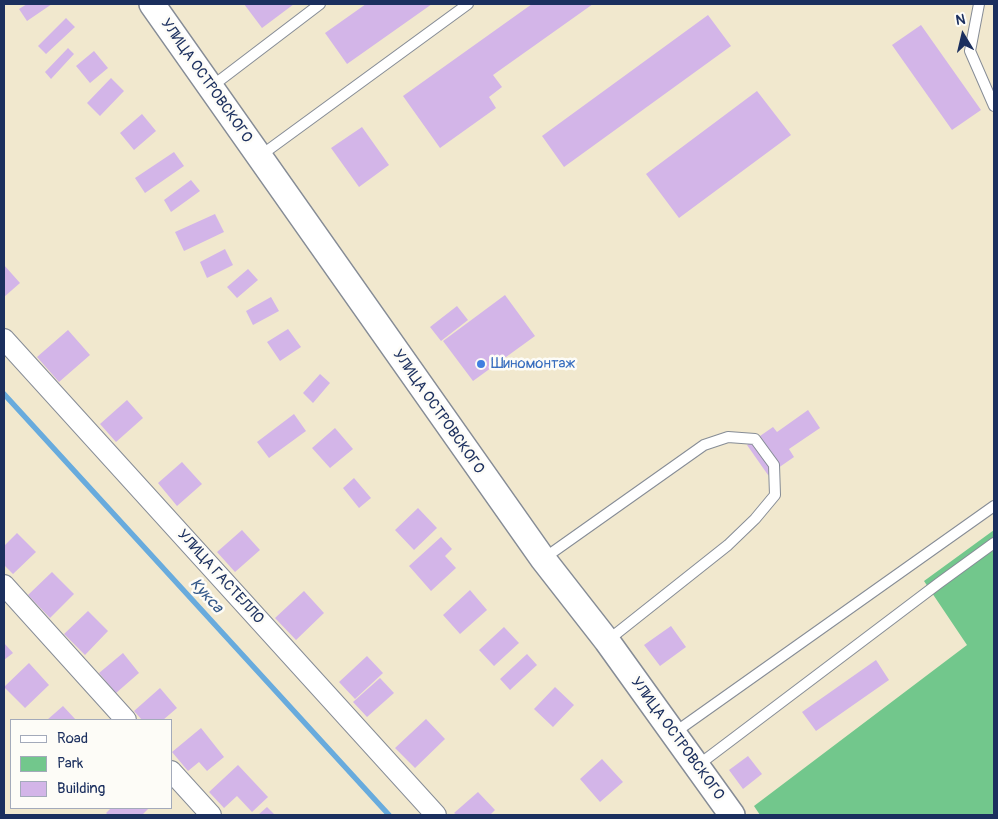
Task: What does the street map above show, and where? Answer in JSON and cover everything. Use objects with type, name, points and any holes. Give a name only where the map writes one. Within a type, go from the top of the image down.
[{"type":"street","name":"УЛИЦА ОСТРОВСКОГО","points":[[152,4],[543,559],[607,641],[732,815]]},
{"type":"street","name":"УЛИЦА ГАСТЕЛЛО","points":[[4,339],[436,815]]},
{"type":"street","points":[[4,585],[125,719]]},
{"type":"street","points":[[172,772],[211,815]]},
{"type":"lane","points":[[211,88],[320,4]]},
{"type":"lane","points":[[259,157],[468,4]]},
{"type":"lane","points":[[979,4],[970,51],[994,106]]},
{"type":"lane","points":[[543,559],[704,445],[728,437],[755,439],[774,465],[775,495],[755,520],[728,545],[607,641]]},
{"type":"lane","points":[[673,733],[994,506]]},
{"type":"lane","points":[[697,766],[994,543]]},
{"type":"green space","points":[[994,530],[994,815],[760,815],[754,806],[967,645],[924,581]]},
{"type":"building","points":[[27,4],[52,4],[27,21],[19,9]]},
{"type":"building","points":[[244,4],[294,4],[262,28]]},
{"type":"building","points":[[366,4],[432,4],[347,64],[325,33]]},
{"type":"building","points":[[532,4],[593,4],[493,75],[502,87],[489,97],[496,108],[440,148],[403,96]]},
{"type":"building","points":[[708,15],[731,46],[564,167],[542,136]]},
{"type":"building","points":[[66,18],[75,27],[46,54],[38,46]]},
{"type":"building","points":[[921,25],[981,110],[952,130],[892,45]]},
{"type":"building","points":[[68,48],[74,54],[51,79],[45,72]]},
{"type":"building","points":[[94,51],[108,68],[90,83],[76,66]]},
{"type":"building","points":[[111,78],[124,91],[100,116],[87,103]]},
{"type":"building","points":[[757,91],[791,135],[679,218],[646,174]]},
{"type":"building","points":[[142,114],[156,131],[134,150],[120,133]]},
{"type":"building","points":[[362,127],[389,165],[359,187],[331,148]]},
{"type":"building","points":[[174,152],[184,166],[145,193],[135,178]]},
{"type":"building","points":[[191,180],[200,191],[171,212],[164,200]]},
{"type":"building","points":[[215,214],[224,232],[184,251],[175,232]]},
{"type":"building","points":[[225,249],[233,265],[207,278],[200,262]]},
{"type":"building","points":[[4,265],[20,283],[4,297]]},
{"type":"building","points":[[248,269],[258,280],[237,298],[227,287]]},
{"type":"building","points":[[505,295],[535,336],[473,381],[443,341]]},
{"type":"building","points":[[271,297],[279,311],[253,325],[246,311]]},
{"type":"building","points":[[457,306],[468,320],[441,341],[430,327]]},
{"type":"building","points":[[288,329],[301,347],[280,361],[267,342]]},
{"type":"building","points":[[68,330],[90,355],[59,382],[37,357]]},
{"type":"building","points":[[320,374],[330,383],[313,403],[303,393]]},
{"type":"building","points":[[127,400],[143,418],[116,442],[100,424]]},
{"type":"building","points":[[808,410],[820,428],[789,449],[794,457],[768,475],[747,445],[773,427],[777,432]]},
{"type":"building","points":[[294,414],[306,431],[269,458],[257,442]]},
{"type":"building","points":[[335,428],[353,449],[330,468],[312,448]]},
{"type":"building","points":[[182,462],[202,484],[177,506],[158,483]]},
{"type":"building","points":[[354,478],[371,498],[359,508],[343,488]]},
{"type":"building","points":[[418,508],[437,528],[414,550],[395,530]]},
{"type":"building","points":[[242,530],[260,550],[235,572],[217,552]]},
{"type":"building","points":[[17,533],[36,552],[13,574],[4,565],[4,546]]},
{"type":"building","points":[[441,537],[452,549],[445,556],[456,568],[431,591],[409,566]]},
{"type":"building","points":[[52,572],[74,594],[50,618],[28,595]]},
{"type":"building","points":[[470,590],[487,610],[460,634],[443,615]]},
{"type":"building","points":[[304,591],[324,613],[296,640],[275,618]]},
{"type":"building","points":[[88,611],[108,631],[85,655],[64,634]]},
{"type":"building","points":[[671,626],[686,647],[660,666],[644,645]]},
{"type":"building","points":[[504,627],[519,643],[494,666],[479,650]]},
{"type":"building","points":[[4,643],[13,653],[4,660]]},
{"type":"building","points":[[123,653],[139,673],[116,693],[99,673]]},
{"type":"building","points":[[527,654],[537,665],[510,690],[500,679]]},
{"type":"building","points":[[367,656],[383,673],[355,699],[339,682]]},
{"type":"building","points":[[876,660],[889,680],[816,731],[802,712]]},
{"type":"building","points":[[29,663],[49,685],[25,708],[4,687]]},
{"type":"building","points":[[380,678],[394,693],[367,717],[353,702]]},
{"type":"building","points":[[555,687],[574,705],[553,727],[534,709]]},
{"type":"building","points":[[160,688],[177,708],[164,719],[141,719],[134,711]]},
{"type":"building","points":[[63,706],[75,719],[48,719]]},
{"type":"building","points":[[426,719],[445,739],[415,768],[395,748]]},
{"type":"building","points":[[201,728],[224,757],[207,771],[199,762],[188,771],[172,752]]},
{"type":"building","points":[[748,756],[762,774],[743,789],[729,770]]},
{"type":"building","points":[[602,759],[623,782],[600,802],[580,779]]},
{"type":"building","points":[[238,765],[268,797],[252,812],[237,796],[224,808],[209,792]]},
{"type":"building","points":[[478,792],[495,810],[490,815],[457,815],[454,813]]},
{"type":"building","points":[[267,807],[275,815],[258,815]]},
{"type":"building","points":[[110,809],[148,809],[142,815],[108,815],[106,813]]},
{"type":"waterway","name":"Кукса","points":[[4,394],[389,815]]},
{"type":"place","name":"Шиномонтаж","points":[[481,364]]}]
